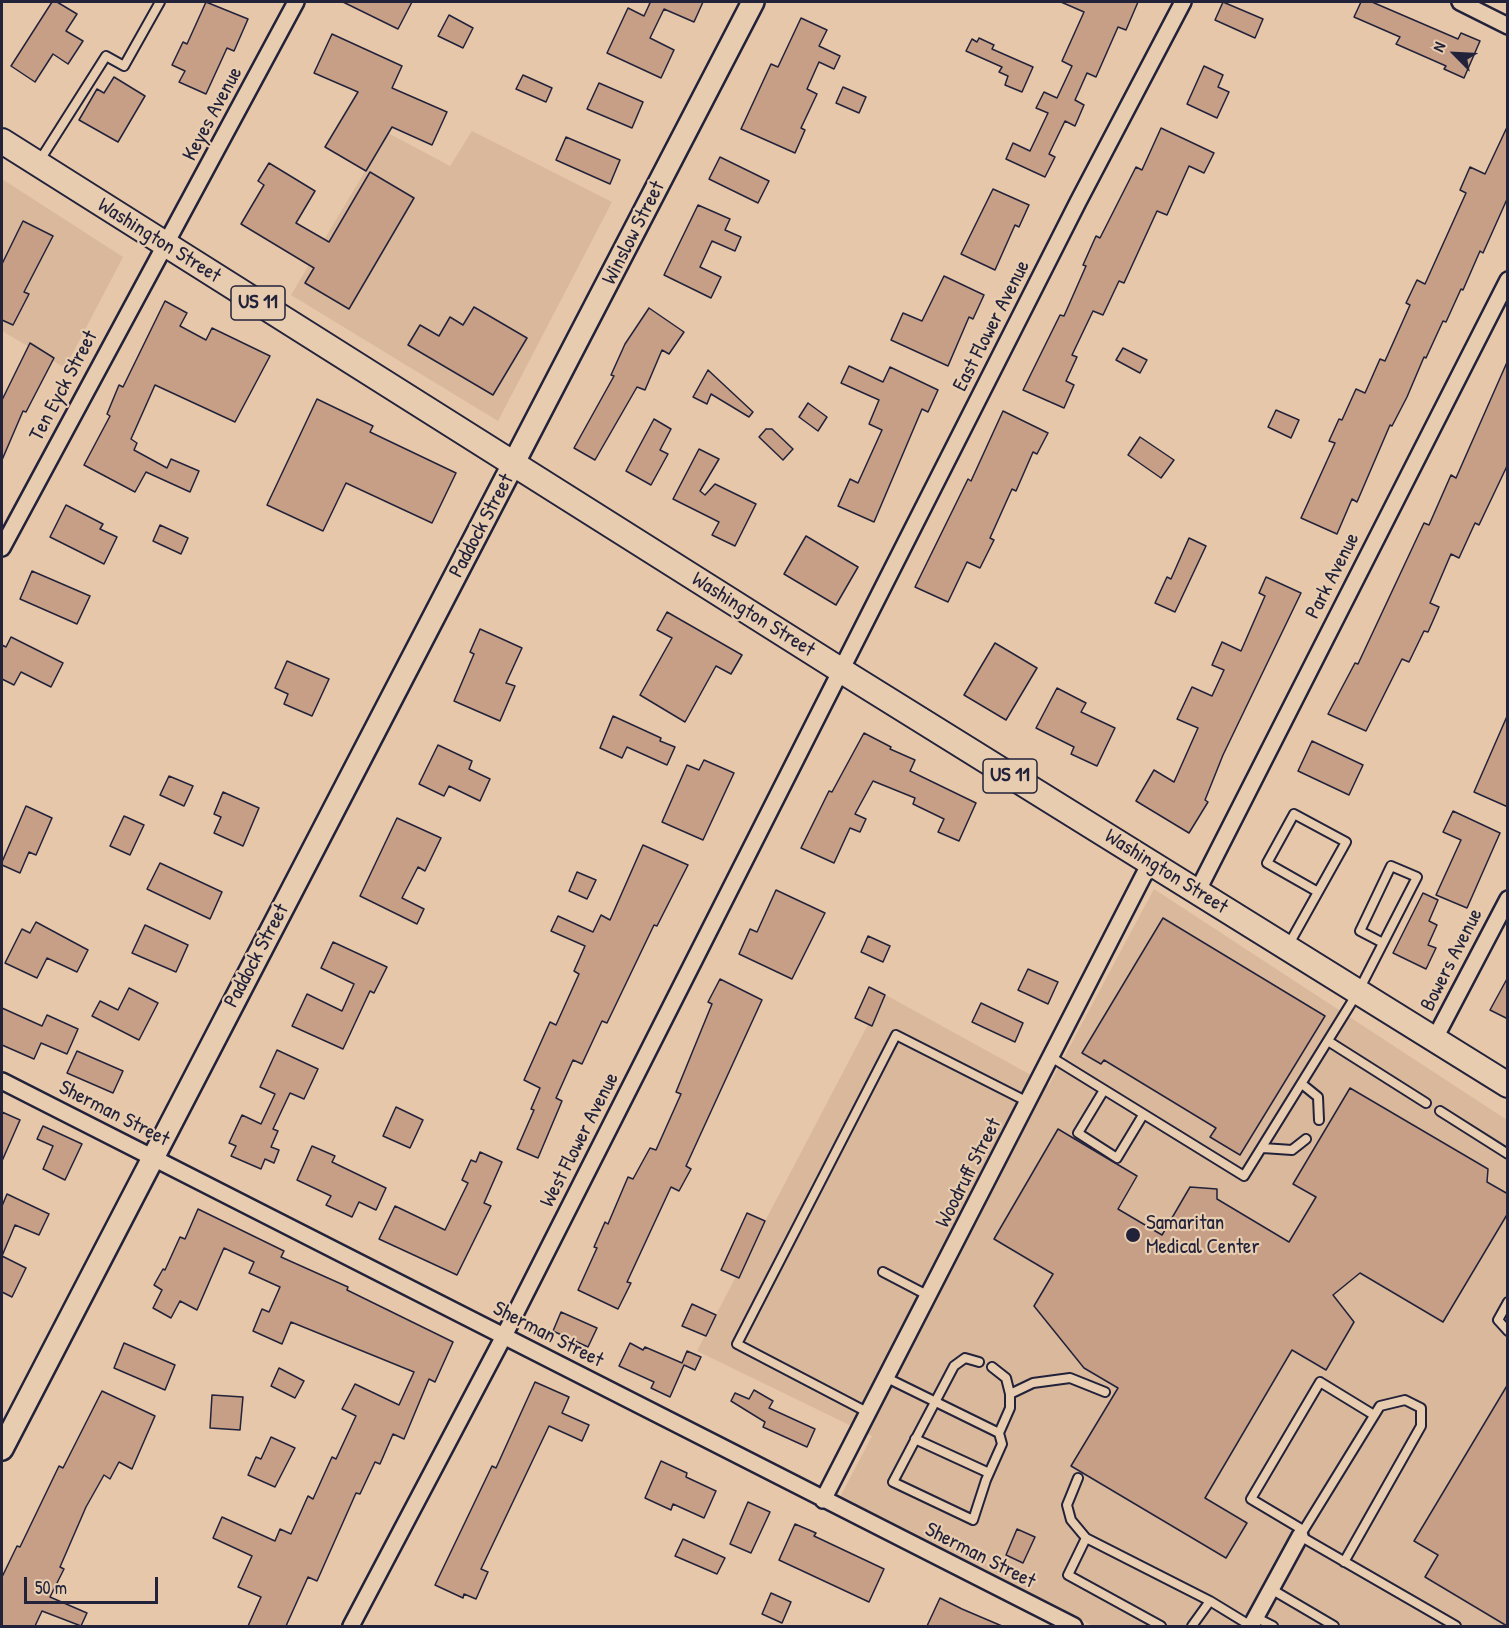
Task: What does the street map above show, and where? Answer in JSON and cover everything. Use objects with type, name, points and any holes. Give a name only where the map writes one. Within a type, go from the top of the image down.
[{"type":"main road","name":"Winslow Street","points":[[514,465],[753,2]]},
{"type":"main road","name":"Washington Street","points":[[2,141],[842,671],[1508,1085]]},
{"type":"main road","name":"Paddock Street","points":[[2,1449],[514,465]]},
{"type":"street","name":"Keyes Avenue","points":[[164,244],[198,186],[297,2]]},
{"type":"street","name":"East Flower Avenue","points":[[842,671],[1078,202],[1183,2]]},
{"type":"street","points":[[1460,2],[1508,26]]},
{"type":"street","name":"Ten Eyck Street","points":[[2,548],[164,244]]},
{"type":"street","name":"Park Avenue","points":[[1197,892],[1508,280]]},
{"type":"street","name":"West Flower Avenue","points":[[351,1626],[504,1336],[842,671]]},
{"type":"street","name":"Woodruff Street","points":[[823,1500],[1150,863]]},
{"type":"street","name":"Bowers Avenue","points":[[1434,1040],[1508,899]]},
{"type":"street","name":"Sherman Street","points":[[2,1081],[1074,1626]]},
{"type":"street","points":[[1252,1623],[1302,1533]]},
{"type":"lane","points":[[38,164],[106,56],[124,66],[160,2]]},
{"type":"lane","points":[[1286,948],[1346,842],[1294,814],[1267,862],[1317,892]]},
{"type":"lane","points":[[1051,1057],[1244,1176],[1358,993],[1417,877],[1391,866],[1360,931],[1383,943]]},
{"type":"lane","points":[[869,1413],[737,1344],[857,1109],[896,1035],[1028,1102]]},
{"type":"lane","points":[[1328,1041],[1426,1103]]},
{"type":"lane","points":[[1302,1084],[1318,1097],[1318,1120]]},
{"type":"lane","points":[[1104,1090],[1078,1133],[1117,1158],[1143,1114]]},
{"type":"lane","points":[[1440,1111],[1508,1154]]},
{"type":"lane","points":[[1263,1148],[1292,1150],[1306,1139]]},
{"type":"lane","points":[[884,1272],[929,1296]]},
{"type":"lane","points":[[1508,1302],[1498,1320],[1508,1332]]},
{"type":"lane","points":[[979,1362],[965,1358],[954,1366],[893,1482],[973,1520],[989,1473],[1002,1444],[999,1433],[1010,1408],[1011,1394],[1006,1378],[992,1367]]},
{"type":"lane","points":[[887,1378],[999,1433]]},
{"type":"lane","points":[[1011,1394],[1033,1383],[1070,1378],[1105,1392]]},
{"type":"lane","points":[[1374,1415],[1320,1382],[1251,1499],[1344,1562],[1456,1626]]},
{"type":"lane","points":[[1302,1533],[1380,1406],[1405,1400],[1421,1408],[1421,1426],[1344,1562]]},
{"type":"lane","points":[[915,1438],[989,1473]]},
{"type":"lane","points":[[1078,1478],[1067,1505],[1071,1520],[1086,1538],[1252,1623],[1273,1626]]},
{"type":"lane","points":[[1086,1538],[1068,1575],[1161,1626]]},
{"type":"lane","points":[[1270,1588],[1334,1626]]},
{"type":"lane","points":[[1192,1626],[1210,1601]]},
{"type":"shaded area","points":[[472,131],[612,202],[498,421],[291,295],[388,133],[450,166]]},
{"type":"shaded area","points":[[2,179],[123,257],[65,368],[2,331]]},
{"type":"shaded area","name":"Samaritan Medical Center","points":[[1154,889],[1507,1120],[1507,1626],[1093,1626],[840,1497],[872,1436],[697,1351],[884,994],[1049,1085]]},
{"type":"building","points":[[52,2],[57,2],[77,14],[66,31],[83,41],[68,64],[53,54],[35,82],[11,66]]},
{"type":"building","points":[[206,2],[248,19],[234,51],[227,48],[206,94],[179,82],[185,71],[172,65],[183,42],[187,44]]},
{"type":"building","points":[[343,2],[412,2],[398,29]]},
{"type":"building","points":[[648,2],[703,2],[694,22],[664,9],[650,38],[674,50],[661,78],[607,53],[628,8],[644,16],[650,3]]},
{"type":"building","points":[[1061,2],[1138,2],[1126,30],[1118,27],[1096,77],[1087,73],[1075,100],[1084,105],[1075,126],[1065,121],[1049,154],[1055,157],[1045,177],[1006,159],[1013,143],[1030,151],[1048,113],[1036,108],[1044,92],[1057,98],[1072,66],[1062,61],[1084,12]]},
{"type":"building","points":[[1223,2],[1263,19],[1255,38],[1215,20]]},
{"type":"building","points":[[1361,2],[1372,2],[1458,39],[1461,33],[1480,41],[1464,78],[1444,69],[1446,66],[1396,44],[1400,37],[1354,17]]},
{"type":"building","points":[[449,15],[473,28],[463,48],[438,36]]},
{"type":"building","points":[[801,18],[827,30],[819,46],[840,56],[834,69],[819,62],[807,89],[817,94],[801,128],[805,130],[795,153],[741,129],[771,64],[778,67]]},
{"type":"building","points":[[332,34],[402,66],[392,88],[447,112],[432,145],[392,127],[366,171],[325,147],[358,92],[314,73]]},
{"type":"building","points":[[979,38],[994,45],[992,49],[1033,67],[1022,92],[1005,85],[1008,76],[999,72],[1002,67],[966,51],[972,39],[977,42]]},
{"type":"building","points":[[1204,66],[1223,75],[1218,87],[1229,92],[1217,118],[1187,104]]},
{"type":"building","points":[[523,75],[552,88],[546,102],[516,89]]},
{"type":"building","points":[[114,77],[145,96],[118,142],[79,120],[97,89],[104,93]]},
{"type":"building","points":[[599,83],[643,102],[632,128],[587,109]]},
{"type":"building","points":[[843,87],[866,97],[859,113],[836,103]]},
{"type":"building","points":[[1508,125],[1508,197],[1483,253],[1480,251],[1463,290],[1461,289],[1446,322],[1443,321],[1407,397],[1392,426],[1390,425],[1357,502],[1352,499],[1337,534],[1301,518],[1335,443],[1329,441],[1339,419],[1342,420],[1356,389],[1365,393],[1380,359],[1385,361],[1410,305],[1406,303],[1417,280],[1425,284],[1466,193],[1460,190],[1470,167],[1485,174]]},
{"type":"building","points":[[1161,128],[1214,153],[1204,173],[1189,166],[1167,215],[1157,211],[1124,283],[1119,281],[1103,315],[1093,311],[1072,355],[1077,357],[1066,381],[1074,385],[1064,408],[1023,390],[1060,315],[1064,316],[1086,266],[1083,265],[1096,236],[1100,238],[1136,167],[1142,170]]},
{"type":"building","points":[[566,137],[620,160],[610,184],[556,160]]},
{"type":"building","points":[[720,157],[769,181],[758,203],[709,179]]},
{"type":"building","points":[[269,163],[315,191],[296,223],[329,242],[370,172],[414,198],[349,309],[305,283],[314,268],[241,224],[264,185],[258,181]]},
{"type":"building","points":[[993,189],[1029,205],[1019,227],[1015,225],[995,270],[961,254]]},
{"type":"building","points":[[698,205],[730,219],[725,230],[741,237],[735,251],[712,241],[700,267],[721,277],[711,298],[664,275]]},
{"type":"building","points":[[23,221],[53,236],[24,292],[29,294],[13,325],[2,320],[2,264]]},
{"type":"building","points":[[944,276],[984,295],[973,319],[969,317],[948,366],[891,340],[903,313],[922,321]]},
{"type":"building","points":[[165,301],[187,313],[180,326],[206,340],[212,328],[270,356],[235,422],[155,385],[131,439],[137,443],[134,450],[167,468],[171,459],[199,471],[190,492],[146,472],[135,492],[84,465],[110,416],[107,414],[119,385],[123,387]]},
{"type":"building","points":[[474,307],[527,338],[493,395],[408,345],[420,325],[439,336],[450,317],[463,325]]},
{"type":"building","points":[[649,308],[684,332],[669,354],[662,350],[645,390],[637,387],[595,460],[574,448],[614,376],[611,375],[625,344]]},
{"type":"building","points":[[30,343],[54,358],[26,412],[23,411],[2,460],[2,400]]},
{"type":"building","points":[[1123,348],[1147,360],[1140,373],[1116,360]]},
{"type":"building","points":[[1508,360],[1508,464],[1479,525],[1475,523],[1459,558],[1451,554],[1430,603],[1439,607],[1428,632],[1424,631],[1409,662],[1402,659],[1366,731],[1328,714],[1355,663],[1358,664],[1424,523],[1429,525],[1451,475],[1456,478]]},
{"type":"building","points":[[849,366],[883,382],[890,367],[938,390],[928,412],[922,409],[874,522],[838,506],[850,479],[858,483],[882,430],[869,424],[879,400],[841,383]]},
{"type":"building","points":[[708,370],[753,412],[749,417],[711,394],[707,404],[693,397]]},
{"type":"building","points":[[317,399],[373,426],[370,432],[456,473],[432,523],[346,483],[323,531],[267,505]]},
{"type":"building","points":[[808,403],[827,417],[818,431],[799,417]]},
{"type":"building","points":[[1276,410],[1299,420],[1291,438],[1268,427]]},
{"type":"building","points":[[1003,411],[1048,433],[1037,454],[1033,452],[1016,491],[1012,489],[990,538],[994,540],[980,568],[967,562],[948,602],[915,587],[968,479],[971,481]]},
{"type":"building","points":[[654,419],[671,429],[660,450],[668,454],[651,485],[626,471]]},
{"type":"building","points":[[766,429],[772,429],[793,449],[783,460],[759,437]]},
{"type":"building","points":[[1140,437],[1174,460],[1161,478],[1128,455]]},
{"type":"building","points":[[699,449],[719,459],[700,491],[705,495],[715,484],[756,504],[735,546],[712,535],[719,522],[673,499]]},
{"type":"building","points":[[66,505],[103,524],[100,529],[117,537],[104,564],[50,537]]},
{"type":"building","points":[[160,525],[188,538],[181,554],[153,541]]},
{"type":"building","points":[[806,536],[858,567],[836,605],[784,574]]},
{"type":"building","points":[[1189,538],[1206,546],[1175,612],[1155,603],[1167,577],[1171,579]]},
{"type":"building","points":[[32,571],[90,596],[77,624],[20,599]]},
{"type":"building","points":[[1266,577],[1301,593],[1223,755],[1205,800],[1208,802],[1189,833],[1136,801],[1154,770],[1174,782],[1198,728],[1177,719],[1192,687],[1212,696],[1224,670],[1212,665],[1222,642],[1241,651],[1265,596],[1259,593]]},
{"type":"building","points":[[667,612],[742,655],[731,674],[716,666],[685,722],[640,695],[672,638],[657,630]]},
{"type":"building","points":[[480,629],[522,648],[506,683],[515,686],[500,721],[454,701],[474,654],[470,652]]},
{"type":"building","points":[[11,637],[63,663],[51,687],[21,672],[14,685],[2,679],[2,645],[6,647]]},
{"type":"building","points":[[995,643],[1037,668],[1006,720],[964,695]]},
{"type":"building","points":[[287,661],[329,679],[312,716],[284,704],[288,694],[275,688]]},
{"type":"building","points":[[1057,688],[1086,703],[1081,712],[1115,728],[1097,766],[1071,754],[1074,747],[1036,728]]},
{"type":"building","points":[[1508,714],[1508,807],[1474,792]]},
{"type":"building","points":[[613,716],[675,747],[667,765],[627,747],[622,758],[600,748]]},
{"type":"building","points":[[864,733],[891,747],[890,749],[915,760],[910,771],[976,803],[959,841],[938,832],[944,819],[913,804],[915,798],[873,781],[855,814],[866,819],[860,832],[850,828],[834,863],[801,848],[829,791],[832,792]]},
{"type":"building","points":[[1312,741],[1363,765],[1349,795],[1298,771]]},
{"type":"building","points":[[438,745],[472,761],[469,769],[490,779],[480,801],[449,786],[444,796],[419,784]]},
{"type":"building","points":[[704,760],[734,773],[703,840],[662,822],[687,765],[699,770]]},
{"type":"building","points":[[169,776],[193,786],[184,806],[160,795]]},
{"type":"building","points":[[223,792],[259,808],[243,846],[214,833],[221,817],[214,814]]},
{"type":"building","points":[[26,806],[52,818],[36,855],[29,852],[20,873],[2,865],[2,862]]},
{"type":"building","points":[[1453,811],[1500,833],[1467,908],[1436,895],[1461,840],[1443,832]]},
{"type":"building","points":[[124,816],[144,825],[130,855],[110,846]]},
{"type":"building","points":[[397,818],[441,838],[425,871],[418,867],[402,898],[424,909],[417,924],[360,896]]},
{"type":"building","points":[[643,845],[688,865],[657,926],[654,925],[607,1023],[602,1021],[582,1064],[573,1060],[556,1098],[562,1101],[538,1158],[517,1149],[534,1110],[531,1109],[540,1088],[524,1080],[550,1022],[556,1025],[579,974],[574,971],[585,946],[551,931],[558,916],[593,932],[601,915],[610,920]]},
{"type":"building","points":[[160,863],[222,892],[210,919],[147,889]]},
{"type":"building","points":[[577,872],[596,880],[587,899],[569,891]]},
{"type":"building","points":[[776,890],[825,913],[792,979],[739,954],[750,929],[757,932]]},
{"type":"building","points":[[1423,893],[1438,900],[1429,921],[1437,925],[1428,945],[1436,948],[1426,969],[1393,953]]},
{"type":"building","points":[[1163,918],[1325,1016],[1240,1155],[1210,1137],[1216,1128],[1104,1060],[1101,1064],[1082,1053]]},
{"type":"building","points":[[36,922],[88,950],[77,972],[47,958],[37,978],[5,963],[22,929],[30,933]]},
{"type":"building","points":[[145,925],[188,945],[176,972],[132,953]]},
{"type":"building","points":[[868,936],[890,946],[883,962],[861,952]]},
{"type":"building","points":[[333,942],[387,967],[374,993],[370,991],[343,1049],[292,1026],[307,994],[342,1011],[354,984],[321,968]]},
{"type":"building","points":[[1028,969],[1058,982],[1048,1004],[1018,990]]},
{"type":"building","points":[[1508,977],[1508,1019],[1490,1010]]},
{"type":"building","points":[[720,979],[762,1000],[686,1166],[691,1169],[679,1191],[671,1187],[627,1282],[631,1283],[618,1309],[578,1290],[597,1248],[594,1247],[605,1222],[608,1224],[628,1177],[633,1179],[650,1148],[656,1150],[681,1094],[676,1092],[712,1004],[708,1002]]},
{"type":"building","points":[[869,987],[885,995],[872,1026],[855,1018]]},
{"type":"building","points":[[129,988],[158,1003],[139,1040],[92,1016],[100,1001],[118,1010]]},
{"type":"building","points":[[981,1003],[1023,1023],[1015,1042],[972,1022]]},
{"type":"building","points":[[2,1008],[42,1026],[47,1015],[78,1029],[67,1054],[41,1043],[34,1059],[2,1045]]},
{"type":"building","points":[[277,1050],[318,1069],[304,1099],[290,1093],[273,1129],[278,1131],[271,1147],[279,1150],[274,1163],[265,1159],[261,1169],[231,1156],[236,1146],[229,1143],[242,1115],[261,1124],[275,1094],[260,1087]]},
{"type":"building","points":[[77,1051],[123,1071],[113,1093],[67,1073]]},
{"type":"building","points":[[1350,1088],[1488,1169],[1487,1182],[1508,1194],[1508,1213],[1443,1322],[1360,1273],[1333,1295],[1354,1322],[1326,1370],[1292,1350],[1205,1498],[1247,1523],[1226,1558],[1071,1466],[1118,1388],[1084,1368],[1034,1306],[1053,1274],[994,1239],[1058,1129],[1137,1176],[1118,1209],[1162,1235],[1190,1187],[1217,1189],[1217,1199],[1289,1242],[1316,1197],[1293,1184]]},
{"type":"building","points":[[396,1107],[423,1120],[410,1148],[383,1136]]},
{"type":"building","points":[[2,1112],[20,1120],[2,1161]]},
{"type":"building","points":[[43,1126],[82,1144],[65,1180],[43,1169],[53,1146],[37,1139]]},
{"type":"building","points":[[312,1146],[335,1156],[332,1162],[386,1188],[376,1210],[359,1202],[352,1217],[326,1205],[331,1196],[297,1180]]},
{"type":"building","points":[[480,1152],[502,1162],[484,1203],[491,1206],[457,1275],[379,1239],[395,1206],[445,1230],[468,1183],[462,1180],[471,1160],[476,1162]]},
{"type":"building","points":[[7,1194],[49,1214],[39,1235],[15,1225],[2,1256],[2,1206]]},
{"type":"building","points":[[198,1209],[284,1251],[281,1257],[348,1287],[347,1290],[453,1342],[435,1382],[429,1379],[404,1439],[393,1434],[380,1464],[375,1462],[360,1494],[356,1493],[317,1581],[308,1577],[286,1626],[248,1626],[261,1597],[238,1587],[252,1556],[213,1538],[222,1517],[275,1541],[280,1529],[291,1534],[308,1496],[313,1499],[332,1457],[336,1459],[356,1416],[342,1409],[355,1384],[399,1405],[414,1372],[291,1322],[282,1344],[253,1331],[262,1309],[269,1312],[280,1287],[249,1273],[254,1262],[224,1248],[197,1310],[180,1301],[171,1318],[153,1308],[162,1290],[154,1285],[163,1269],[165,1270],[180,1237],[185,1239]]},
{"type":"building","points":[[747,1213],[765,1221],[739,1278],[721,1270]]},
{"type":"building","points":[[2,1256],[26,1268],[12,1297],[2,1292]]},
{"type":"building","points":[[692,1304],[716,1315],[706,1336],[682,1326]]},
{"type":"building","points":[[561,1312],[597,1328],[588,1347],[553,1331]]},
{"type":"building","points":[[124,1343],[175,1365],[165,1390],[114,1368]]},
{"type":"building","points":[[630,1343],[643,1350],[645,1347],[682,1363],[687,1351],[701,1357],[695,1370],[684,1365],[670,1397],[651,1388],[654,1382],[619,1366]]},
{"type":"building","points":[[279,1368],[304,1381],[295,1398],[271,1386]]},
{"type":"building","points":[[535,1382],[569,1397],[562,1413],[589,1425],[582,1441],[549,1426],[481,1569],[488,1572],[476,1599],[464,1594],[463,1598],[435,1585],[492,1466],[496,1468]]},
{"type":"building","points":[[1508,1384],[1507,1626],[1425,1577],[1438,1555],[1414,1541]]},
{"type":"building","points":[[754,1390],[773,1401],[769,1408],[815,1429],[807,1447],[763,1427],[765,1422],[731,1401],[735,1393],[749,1399]]},
{"type":"building","points":[[102,1391],[155,1416],[132,1469],[119,1462],[110,1479],[104,1475],[86,1507],[60,1567],[64,1569],[50,1597],[87,1613],[81,1626],[42,1611],[35,1626],[2,1626],[2,1577],[17,1546],[20,1547],[59,1466],[63,1468]]},
{"type":"building","points":[[212,1395],[243,1397],[240,1430],[210,1428]]},
{"type":"building","points":[[271,1437],[295,1448],[275,1487],[248,1475],[256,1457],[261,1459]]},
{"type":"building","points":[[661,1461],[687,1473],[686,1477],[716,1491],[704,1518],[673,1504],[671,1510],[645,1498]]},
{"type":"building","points":[[748,1502],[770,1512],[751,1553],[730,1544]]},
{"type":"building","points":[[795,1524],[816,1533],[814,1536],[884,1569],[869,1602],[779,1560]]},
{"type":"building","points":[[1017,1529],[1035,1537],[1023,1563],[1006,1555]]},
{"type":"building","points":[[683,1539],[725,1558],[717,1574],[675,1556]]},
{"type":"building","points":[[771,1593],[791,1602],[782,1623],[762,1614]]},
{"type":"building","points":[[940,1598],[962,1609],[1002,1626],[927,1626]]},
{"type":"place","name":"Samaritan Medical Center","points":[[1133,1235]]}]
